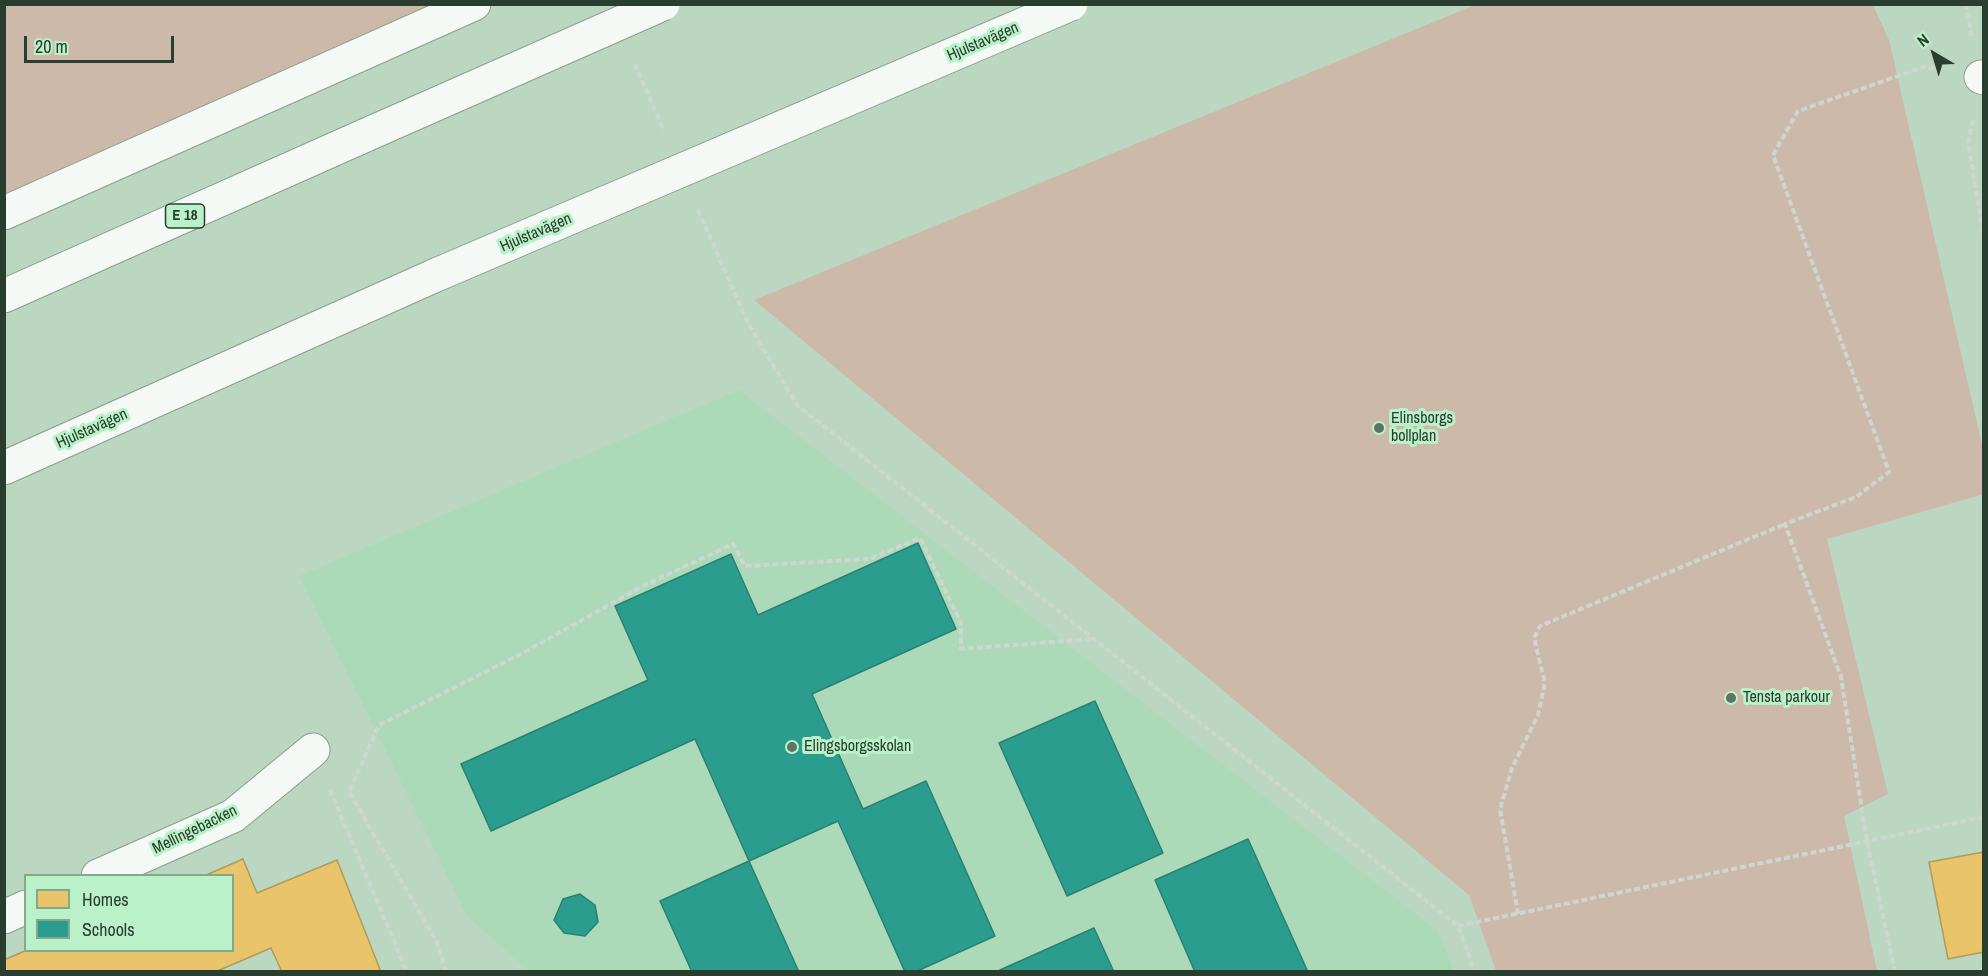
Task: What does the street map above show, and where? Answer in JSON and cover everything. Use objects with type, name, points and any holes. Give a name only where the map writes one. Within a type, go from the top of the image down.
[{"type":"main road","points":[[4,213],[474,4]]},
{"type":"main road","name":"E 18","points":[[4,296],[663,4]]},
{"type":"main road","name":"Hjulstavägen","points":[[4,468],[436,275],[1071,4]]},
{"type":"main road","name":"Mellingebacken","points":[[102,874],[233,816],[313,750]]},
{"type":"main road","points":[[4,917],[24,908]]},
{"type":"path","points":[[1518,914],[1500,809],[1512,768],[1538,715],[1545,683],[1534,638],[1540,626],[1785,524],[1856,497],[1888,472],[1773,155],[1798,111],[1924,67],[1982,77],[1968,142],[1983,238]]},
{"type":"path","points":[[748,323],[797,405],[1458,926],[1475,972]]},
{"type":"path","points":[[1785,524],[1841,677],[1867,841],[1894,972]]},
{"type":"path","points":[[446,972],[437,942],[349,792],[379,725],[523,652],[641,587],[733,544],[745,566],[869,559],[920,538],[961,623],[961,650],[1093,639]]},
{"type":"path","points":[[313,750],[407,972]]},
{"type":"path","points":[[1458,926],[1983,818]]},
{"type":"shaded area","points":[[5,5],[472,5],[5,202]]},
{"type":"shaded area","points":[[1475,5],[1873,5],[1889,40],[1983,449],[1984,494],[1827,539],[1888,794],[1844,816],[1877,971],[1496,971],[1469,895],[754,300]]},
{"type":"shaded area","name":"Elingsborgsskolan","points":[[739,390],[1438,931],[1454,971],[529,971],[468,917],[299,576]]},
{"type":"building: Homes","points":[[1984,852],[1984,952],[1948,959],[1929,862]]},
{"type":"building: Homes","points":[[243,859],[257,893],[337,860],[381,972],[282,972],[271,948],[215,972],[4,972],[4,960],[24,951],[234,952],[234,874],[209,874]]},
{"type":"building: Schools","points":[[918,543],[956,629],[812,694],[863,809],[926,781],[995,936],[915,972],[905,972],[838,821],[749,861],[695,739],[491,831],[461,764],[648,680],[615,606],[731,554],[758,615]]},
{"type":"building: Schools","points":[[1095,701],[1163,853],[1067,896],[999,743]]},
{"type":"building: Schools","points":[[1248,839],[1308,972],[1195,972],[1155,880]]},
{"type":"building: Schools","points":[[749,861],[799,972],[692,972],[660,901]]},
{"type":"building: Schools","points":[[580,894],[595,905],[598,922],[585,936],[564,933],[554,920],[563,899]]},
{"type":"building: Schools","points":[[1094,928],[1114,972],[1001,972],[1000,970]]},
{"type":"place","name":"Elinsborgs bollplan","points":[[1379,428]]},
{"type":"place","name":"Tensta parkour","points":[[1731,698]]},
{"type":"place","name":"Elingsborgsskolan","points":[[792,747]]}]
